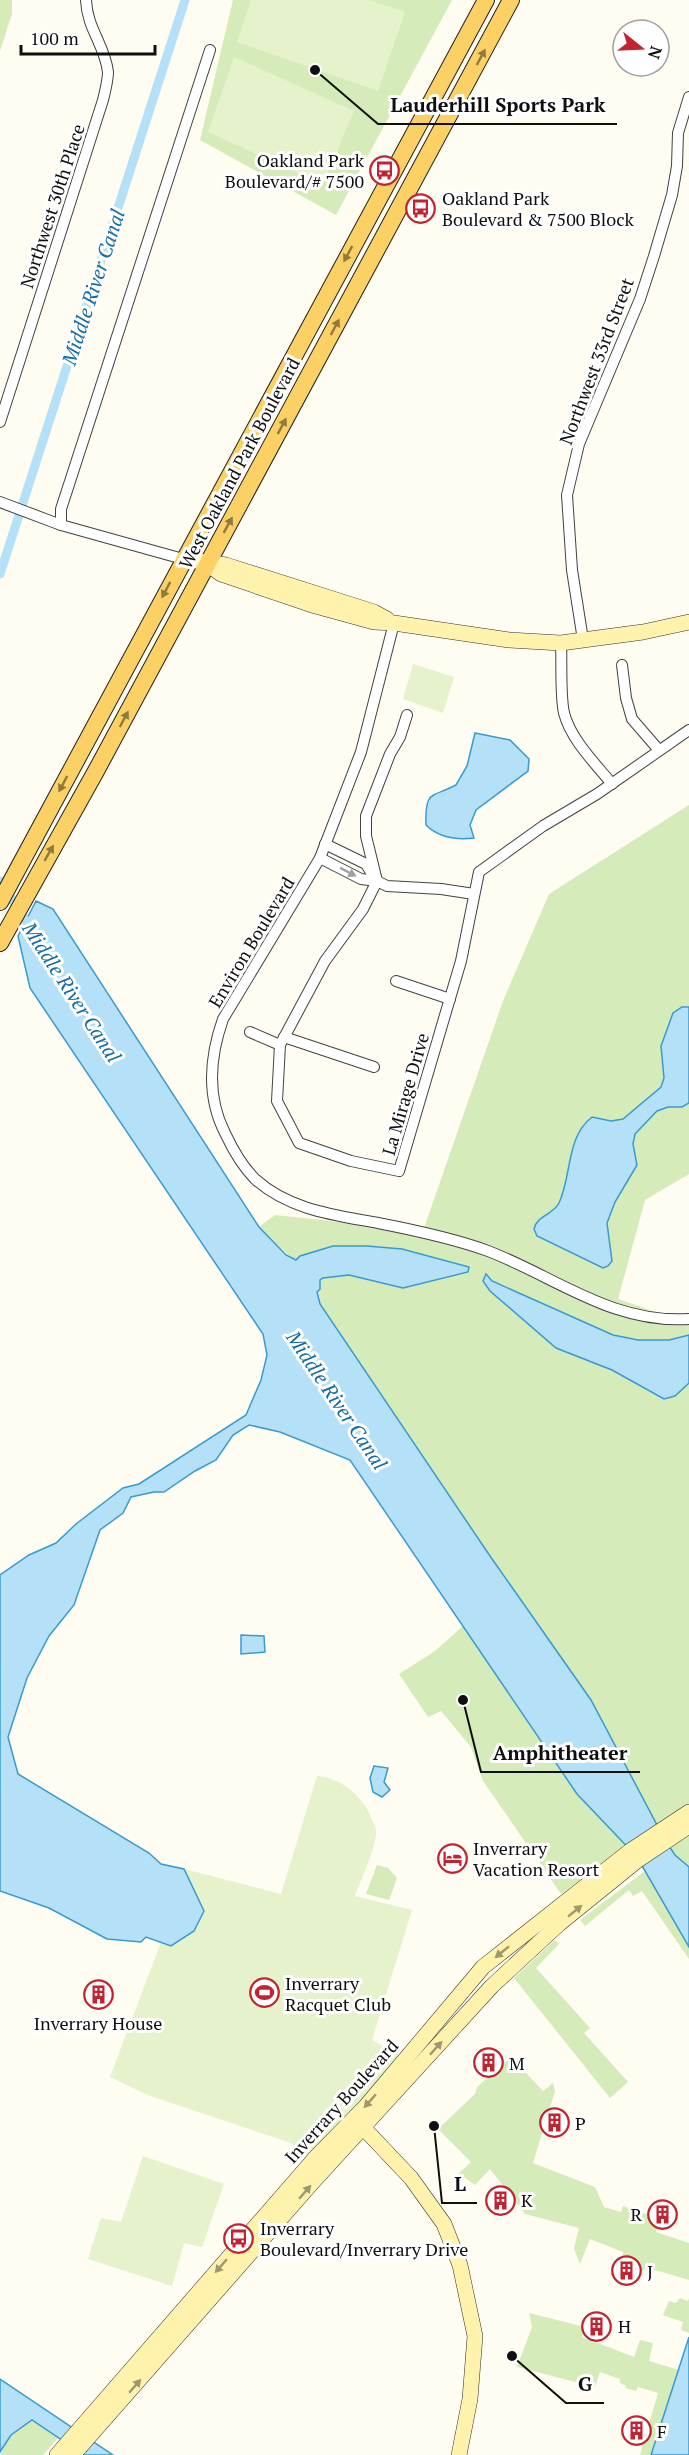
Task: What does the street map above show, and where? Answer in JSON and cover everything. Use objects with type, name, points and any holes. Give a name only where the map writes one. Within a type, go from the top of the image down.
[{"type":"main road","name":"West Oakland Park Boulevard","points":[[0,902],[486,0]]},
{"type":"main road","name":"West Oakland Park Boulevard","points":[[0,943],[96,771],[511,0]]},
{"type":"main road","points":[[425,111],[427,135],[434,143]]},
{"type":"main road","points":[[407,145],[413,155],[413,182]]},
{"type":"main road","points":[[315,316],[314,343],[320,355]]},
{"type":"main road","points":[[302,339],[308,350],[308,378]]},
{"type":"main road","points":[[90,732],[89,761],[96,771]]},
{"type":"street","name":"Northwest 30th Place","points":[[0,422],[103,100],[108,74],[106,59],[90,27],[87,0]]},
{"type":"street","points":[[62,525],[61,509],[210,50]]},
{"type":"street","name":"Northwest 33rd Street","points":[[583,640],[572,570],[567,495],[579,444],[640,299],[654,256],[672,195],[677,166],[678,132],[689,97]]},
{"type":"street","points":[[1,503],[62,525],[183,559],[226,565],[374,612],[394,623],[509,640],[561,643],[643,632],[689,622]]},
{"type":"street","name":"Environ Boulevard","points":[[394,623],[362,752],[320,858],[227,1011],[214,1046],[211,1077],[214,1104],[221,1126],[231,1145],[255,1178],[280,1197],[310,1210],[411,1230],[489,1252],[571,1292],[629,1314],[689,1320]]},
{"type":"street","points":[[561,643],[564,712],[585,751],[612,784]]},
{"type":"street","points":[[622,665],[626,698],[632,718],[658,749]]},
{"type":"street","points":[[377,881],[366,836],[366,816],[407,715]]},
{"type":"street","name":"La Mirage Drive","points":[[377,881],[363,909],[325,961],[282,1041],[277,1101],[299,1143],[351,1161],[399,1172],[461,961],[478,872],[543,826],[612,784],[658,749],[689,730]]},
{"type":"street","points":[[325,844],[366,864],[377,881]]},
{"type":"street","points":[[320,858],[361,879],[377,881],[387,886],[441,889],[474,894]]},
{"type":"street","points":[[396,981],[450,999]]},
{"type":"street","name":"La Mirage Drive","points":[[250,1032],[374,1067]]},
{"type":"street","name":"Inverrary Boulevard","points":[[63,2454],[311,2184],[358,2123],[492,1986],[634,1855],[665,1834],[689,1812]]},
{"type":"street","name":"Inverrary Boulevard","points":[[665,1834],[689,1826]]},
{"type":"street","points":[[358,2123],[411,2178],[448,2233],[460,2265],[475,2336],[470,2399],[459,2455]]},
{"type":"green space","points":[[0,0],[12,0],[12,14],[0,51]]},
{"type":"green space","points":[[233,0],[452,0],[336,215],[200,140]]},
{"type":"green space","points":[[251,0],[369,0],[405,12],[378,91],[237,42]]},
{"type":"green space","points":[[234,57],[354,111],[323,185],[208,132]]},
{"type":"green space","points":[[413,664],[454,677],[443,713],[403,699]]},
{"type":"green space","points":[[689,805],[689,1174],[645,1200],[618,1299],[659,1313],[689,1314],[689,1867],[675,1855],[657,1826],[591,1700],[490,1556],[320,1304],[310,1281],[295,1262],[259,1227],[275,1215],[423,1231],[503,1001],[549,894]]},
{"type":"green space","points":[[463,1626],[577,1794],[629,1844],[561,1894],[483,1781],[471,1747],[441,1711],[428,1717],[399,1674],[435,1651]]},
{"type":"green space","name":"Inverrary Racquet Club","points":[[317,1776],[335,1780],[358,1796],[376,1828],[373,1848],[355,1896],[412,1910],[372,2040],[400,2056],[308,2157],[291,2143],[150,2096],[110,2077],[161,1942],[171,1946],[204,1911],[184,1869],[281,1894]]},
{"type":"green space","points":[[377,1865],[388,1868],[397,1878],[389,1900],[366,1894]]},
{"type":"green space","points":[[645,1871],[689,1940],[689,1959],[642,1891],[633,1896],[629,1890],[585,1926],[580,1920]]},
{"type":"green space","points":[[555,1940],[559,1944],[536,1968],[590,2028],[584,2033],[628,2082],[610,2098],[514,1978]]},
{"type":"green space","points":[[511,2057],[543,2091],[553,2083],[555,2091],[533,2163],[595,2187],[604,2207],[621,2212],[623,2206],[658,2218],[656,2232],[689,2243],[689,2280],[655,2270],[644,2269],[642,2272],[637,2270],[639,2262],[635,2260],[636,2257],[623,2255],[623,2252],[590,2239],[580,2264],[574,2248],[579,2228],[525,2214],[490,2169],[475,2185],[464,2177],[456,2176],[471,2162],[438,2129],[475,2094],[477,2087]]},
{"type":"green space","points":[[143,2156],[224,2184],[202,2247],[184,2243],[172,2286],[88,2259],[101,2218],[121,2222]]},
{"type":"green space","points":[[680,2298],[688,2301],[689,2298],[689,2333],[681,2330],[683,2322],[663,2315],[669,2301],[676,2303]]},
{"type":"green space","points":[[529,2313],[585,2327],[582,2337],[634,2357],[640,2340],[653,2343],[649,2361],[679,2370],[651,2455],[640,2455],[658,2393],[638,2387],[636,2391],[625,2388],[626,2386],[620,2383],[620,2379],[600,2372],[595,2387],[517,2367],[532,2327]]},
{"type":"green space","points":[[32,2420],[58,2438],[43,2455],[0,2455],[11,2435]]},
{"type":"water","points":[[475,733],[510,740],[529,759],[528,771],[476,810],[470,825],[474,838],[448,837],[426,825],[428,800],[435,794],[456,785],[467,766]]},
{"type":"water","points":[[36,901],[53,909],[259,1227],[286,1255],[296,1260],[300,1256],[333,1246],[367,1246],[402,1249],[469,1267],[468,1272],[403,1288],[349,1275],[323,1278],[320,1280],[320,1289],[317,1292],[320,1304],[490,1556],[591,1700],[665,1840],[675,1855],[689,1867],[689,1947],[637,1857],[577,1794],[350,1460],[280,1432],[249,1425],[233,1435],[216,1460],[164,1492],[131,1497],[123,1513],[100,1530],[74,1605],[49,1636],[27,1678],[8,1737],[18,1774],[149,1853],[161,1864],[184,1869],[204,1911],[194,1931],[171,1946],[146,1937],[141,1942],[107,1939],[49,1908],[0,1891],[0,1575],[29,1555],[56,1543],[76,1524],[123,1488],[139,1484],[246,1415],[261,1380],[267,1355],[263,1334],[30,988],[18,936]]},
{"type":"water","points":[[682,1007],[689,1007],[689,1103],[682,1107],[668,1107],[657,1111],[635,1134],[633,1144],[637,1165],[615,1202],[607,1223],[612,1261],[603,1268],[537,1236],[534,1229],[538,1221],[559,1203],[574,1146],[584,1125],[592,1117],[611,1121],[623,1119],[661,1087],[664,1078],[661,1046],[673,1013]]},
{"type":"water","points":[[486,1274],[492,1281],[613,1335],[638,1340],[669,1340],[689,1335],[689,1383],[675,1396],[664,1399],[612,1370],[556,1348],[490,1291],[483,1281]]},
{"type":"water","points":[[241,1635],[264,1636],[265,1652],[241,1654]]},
{"type":"water","points":[[374,1766],[388,1768],[384,1782],[390,1790],[382,1797],[373,1792],[370,1778]]},
{"type":"water","points":[[689,2337],[689,2455],[651,2455]]},
{"type":"water","points":[[0,2379],[113,2455],[84,2455],[32,2420],[11,2435],[0,2452]]},
{"type":"waterway","name":"Middle River Canal","points":[[0,574],[185,0]]},
{"type":"waterway","name":"Middle River Canal","points":[[0,881],[31,929]]},
{"type":"place","name":"Lauderhill Sports Park","points":[[315,70]]},
{"type":"place","name":"Oakland Park Boulevard/# 7500","points":[[385,170]]},
{"type":"place","name":"Oakland Park Boulevard & 7500 Block","points":[[421,208]]},
{"type":"place","name":"Amphitheater","points":[[463,1700]]},
{"type":"place","name":"Inverrary Vacation Resort","points":[[452,1858]]},
{"type":"place","name":"Inverrary Racquet Club","points":[[264,1993]]},
{"type":"place","name":"Inverrary House","points":[[98,1994]]},
{"type":"place","name":"M","points":[[488,2063]]},
{"type":"place","name":"P","points":[[554,2123]]},
{"type":"place","name":"L","points":[[434,2126]]},
{"type":"place","name":"K","points":[[500,2200]]},
{"type":"place","name":"R","points":[[663,2214]]},
{"type":"place","name":"Inverrary Boulevard/Inverrary Drive","points":[[239,2238]]},
{"type":"place","name":"J","points":[[626,2271]]},
{"type":"place","name":"H","points":[[597,2326]]},
{"type":"place","name":"G","points":[[512,2356]]},
{"type":"place","name":"F","points":[[636,2431]]}]
